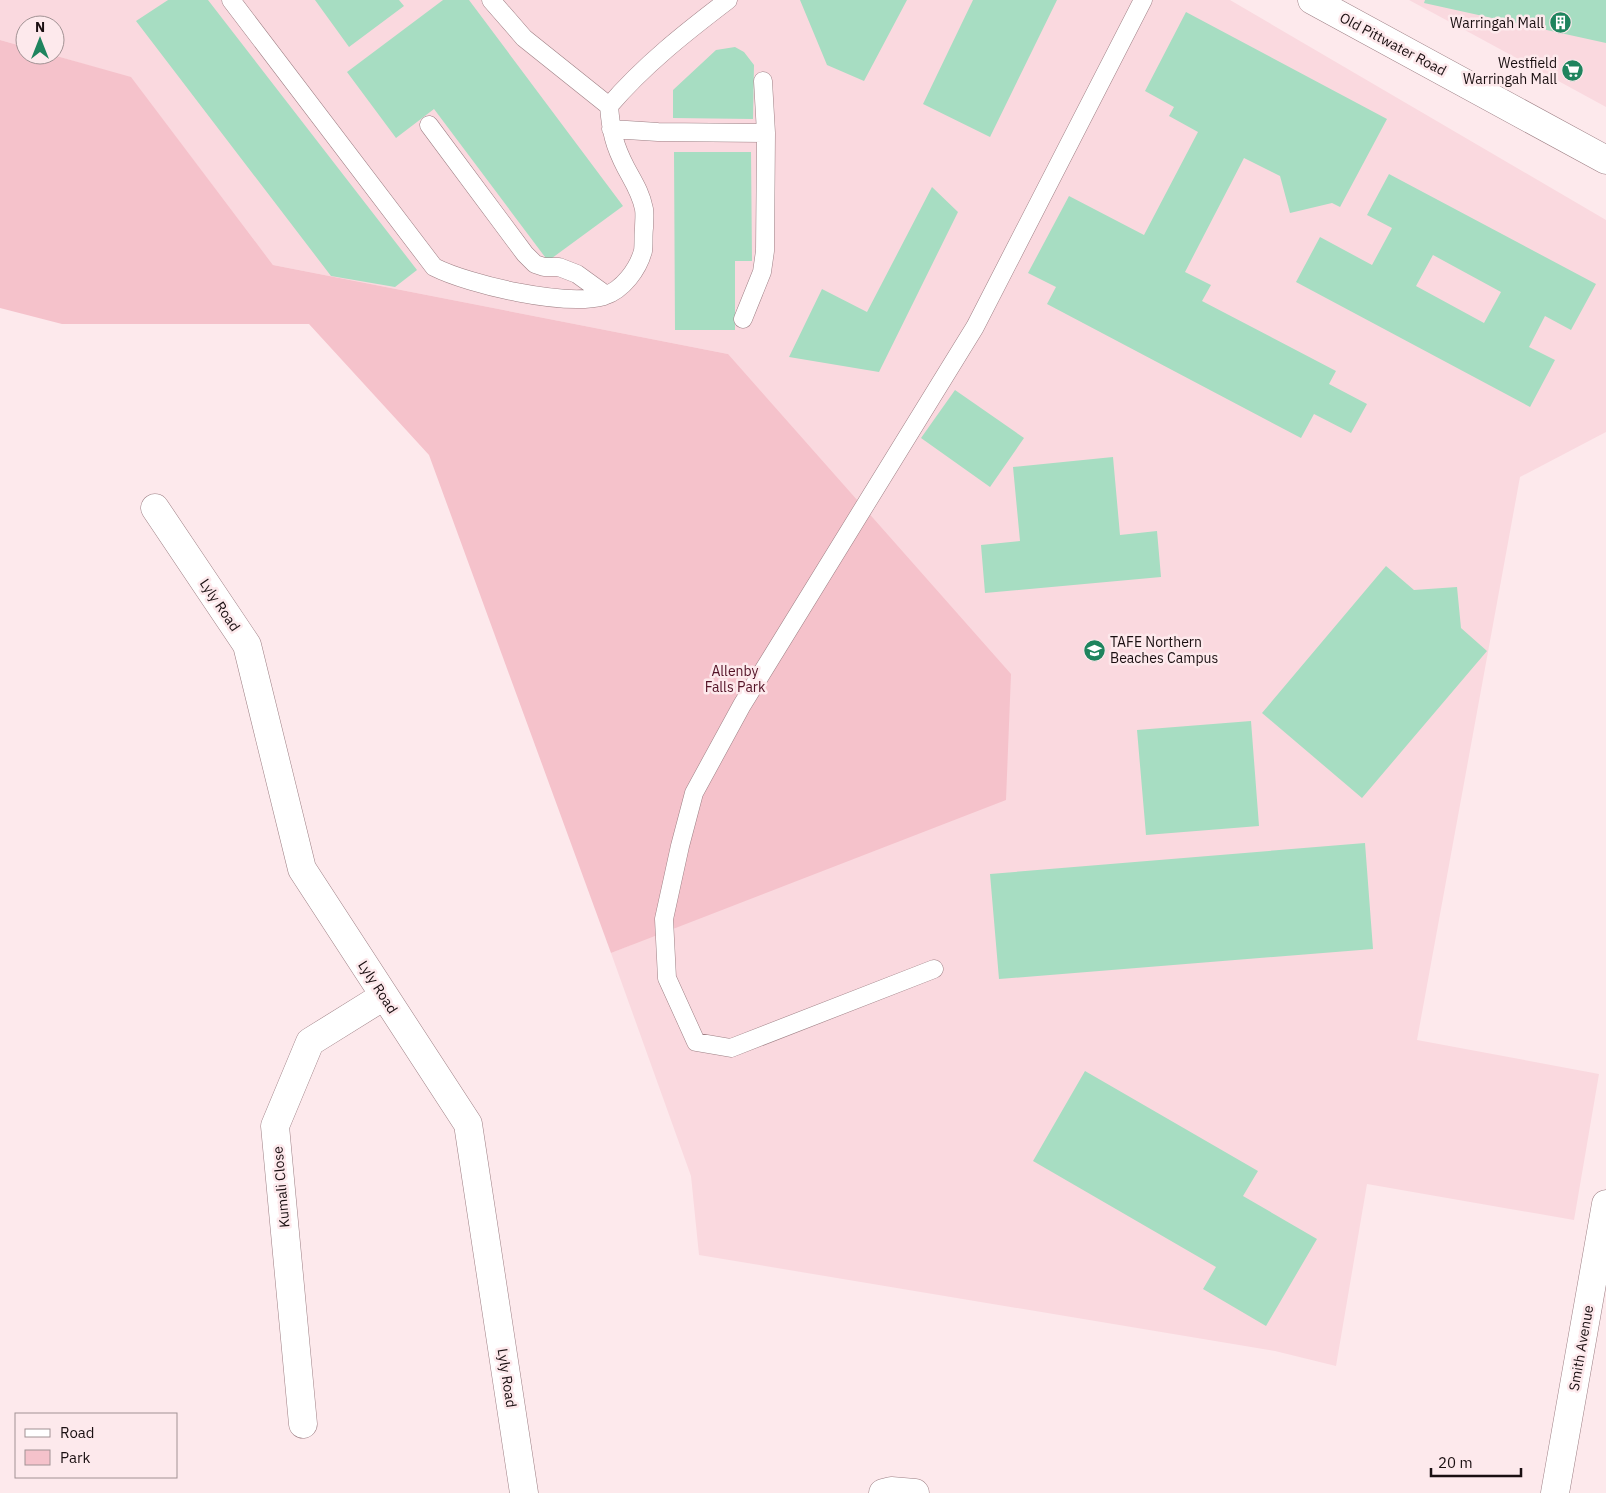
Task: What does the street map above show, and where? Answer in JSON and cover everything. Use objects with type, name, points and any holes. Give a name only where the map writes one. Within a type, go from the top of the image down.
[{"type":"street","name":"Old Pittwater Road","points":[[1312,0],[1606,160]]},
{"type":"street","name":"Lyly Road","points":[[155,508],[247,645],[302,869],[468,1124],[524,1493]]},
{"type":"street","name":"Kumali Close","points":[[303,1424],[275,1126],[310,1042],[384,996]]},
{"type":"street","name":"Smith Avenue","points":[[1555,1493],[1606,1204]]},
{"type":"street","points":[[883,1493],[891,1491],[915,1493]]},
{"type":"lane","points":[[231,0],[434,267],[451,275],[506,289],[560,298],[579,299],[606,295],[623,285],[634,270],[643,251],[644,210],[638,188],[623,162],[611,129],[609,106],[627,85],[690,29],[728,0]]},
{"type":"lane","points":[[491,0],[524,38],[609,106]]},
{"type":"lane","points":[[934,970],[731,1048],[696,1042],[667,978],[664,919],[694,793],[742,705],[975,327],[1143,0]]},
{"type":"lane","points":[[743,319],[762,272],[765,251],[766,133],[763,81]]},
{"type":"lane","points":[[429,125],[525,254],[535,264],[544,267],[559,267],[577,274],[606,295]]},
{"type":"lane","points":[[611,129],[658,132],[766,133]]},
{"type":"shaded area","name":"TAFE Northern Beaches Campus","points":[[0,0],[1230,0],[1606,220],[1606,432],[1520,477],[1417,1040],[1599,1074],[1574,1220],[1367,1184],[1336,1366],[1275,1351],[699,1255],[691,1176],[611,953],[631,945],[728,354],[273,265],[131,78],[65,59],[65,15],[15,15],[15,44],[0,40]]},
{"type":"shaded area","name":"Westfield Warringah Mall","points":[[1409,0],[1606,0],[1606,107],[1474,35]]},
{"type":"green space","name":"Allenby Falls Park","points":[[0,40],[15,44],[15,65],[65,65],[65,58],[131,77],[273,265],[728,354],[1011,674],[1006,800],[611,953],[429,455],[309,324],[62,324],[0,308]]},
{"type":"building","points":[[168,0],[208,0],[417,270],[395,287],[331,276],[136,21]]},
{"type":"building","points":[[315,0],[399,0],[404,6],[349,47]]},
{"type":"building","points":[[443,0],[469,0],[623,206],[548,261],[434,109],[396,138],[347,72]]},
{"type":"building","points":[[800,0],[907,0],[864,81],[827,65]]},
{"type":"building","points":[[973,0],[1057,0],[990,137],[923,104]]},
{"type":"building","name":"Warringah Mall","points":[[1425,0],[1606,0],[1606,43],[1424,3]]},
{"type":"building","points":[[1186,12],[1387,119],[1340,207],[1332,203],[1290,213],[1280,176],[1244,158],[1185,272],[1211,285],[1202,301],[1336,371],[1329,384],[1367,404],[1351,433],[1314,414],[1301,438],[1047,304],[1056,287],[1028,273],[1069,196],[1144,235],[1198,132],[1169,116],[1174,107],[1145,91]]},
{"type":"building","points":[[735,47],[744,52],[754,65],[753,119],[673,118],[673,90],[716,50]]},
{"type":"building","points":[[674,152],[751,152],[752,261],[735,261],[735,330],[675,330]]},
{"type":"building","points":[[1389,174],[1596,284],[1571,330],[1545,316],[1529,347],[1555,360],[1530,407],[1296,282],[1320,237],[1372,265],[1392,228],[1367,215]],"holes":[[[1433,255],[1501,292],[1484,323],[1416,286]]]},
{"type":"building","points":[[932,187],[958,212],[879,372],[789,357],[822,289],[867,312]]},
{"type":"building","points":[[955,390],[1024,438],[990,487],[921,438]]},
{"type":"building","points":[[1113,457],[1120,535],[1157,531],[1161,577],[985,593],[981,545],[1020,541],[1013,467]]},
{"type":"building","points":[[1386,566],[1414,590],[1457,587],[1461,628],[1487,651],[1362,798],[1262,713]]},
{"type":"building","points":[[1251,721],[1259,826],[1146,835],[1137,730]]},
{"type":"building","points":[[1365,843],[1373,949],[999,979],[990,874]]},
{"type":"building","points":[[1085,1071],[1258,1171],[1243,1196],[1317,1239],[1266,1326],[1203,1289],[1216,1267],[1033,1161]]},
{"type":"place","name":"Warringah Mall","points":[[1560,23]]},
{"type":"place","name":"Westfield Warringah Mall","points":[[1573,71]]},
{"type":"place","name":"TAFE Northern Beaches Campus","points":[[1094,650]]}]
